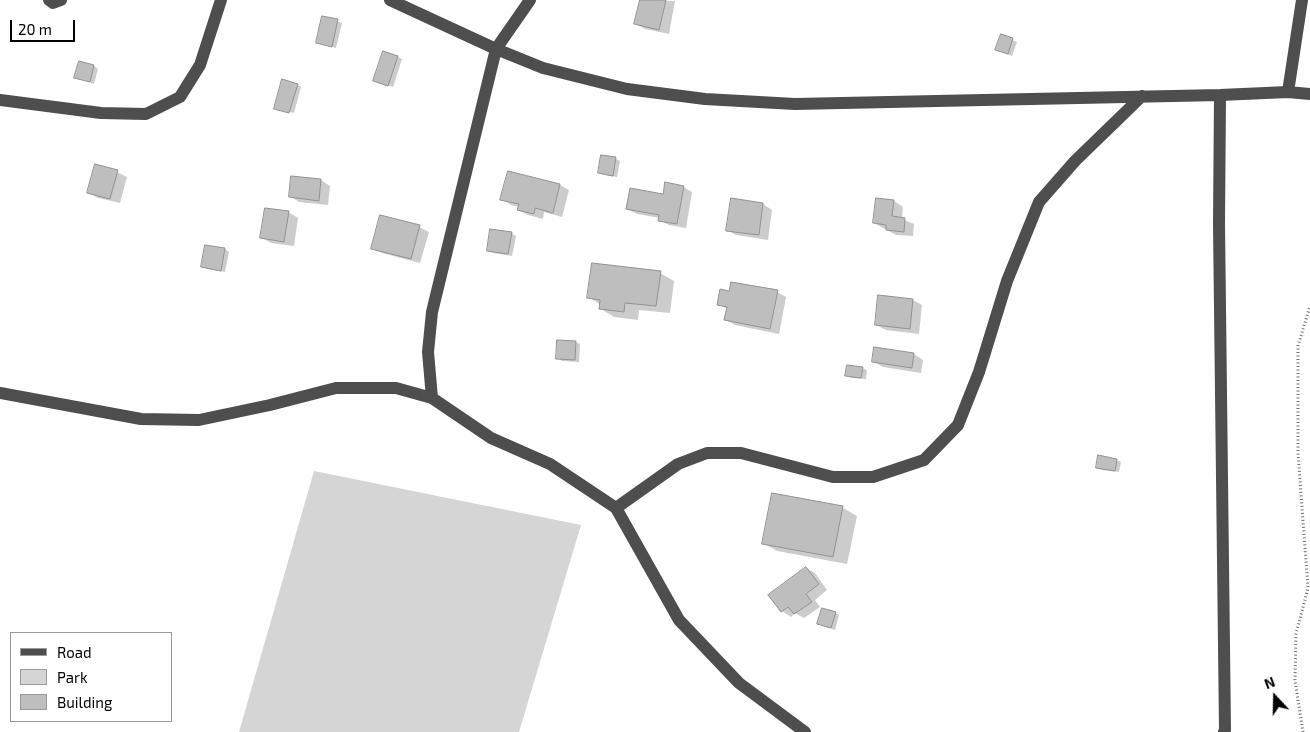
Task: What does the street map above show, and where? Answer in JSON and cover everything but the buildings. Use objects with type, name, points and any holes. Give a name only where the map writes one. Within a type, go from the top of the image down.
[{"type":"street","points":[[49,0],[53,2],[61,0]]},
{"type":"street","points":[[0,100],[101,113],[146,114],[180,97],[200,65],[221,0]]},
{"type":"street","points":[[390,0],[496,49],[543,68],[627,89],[705,99],[796,104],[1288,92],[1310,94]]},
{"type":"street","points":[[432,398],[428,352],[432,312],[496,49],[530,0]]},
{"type":"street","points":[[1288,92],[1302,0]]},
{"type":"street","points":[[1220,95],[1219,224],[1224,732]]},
{"type":"street","points":[[616,508],[678,464],[707,453],[742,452],[834,477],[873,477],[924,460],[958,425],[979,372],[1007,281],[1039,202],[1075,161],[1142,96]]},
{"type":"street","points":[[0,393],[141,419],[199,420],[270,405],[336,388],[396,388],[432,398],[491,438],[550,464],[616,508],[679,620],[739,683],[805,732]]},
{"type":"path","points":[[1303,732],[1294,680],[1296,634],[1308,588],[1298,453],[1298,346],[1310,306]]},
{"type":"green space","points":[[314,471],[581,525],[519,732],[239,732]]}]
